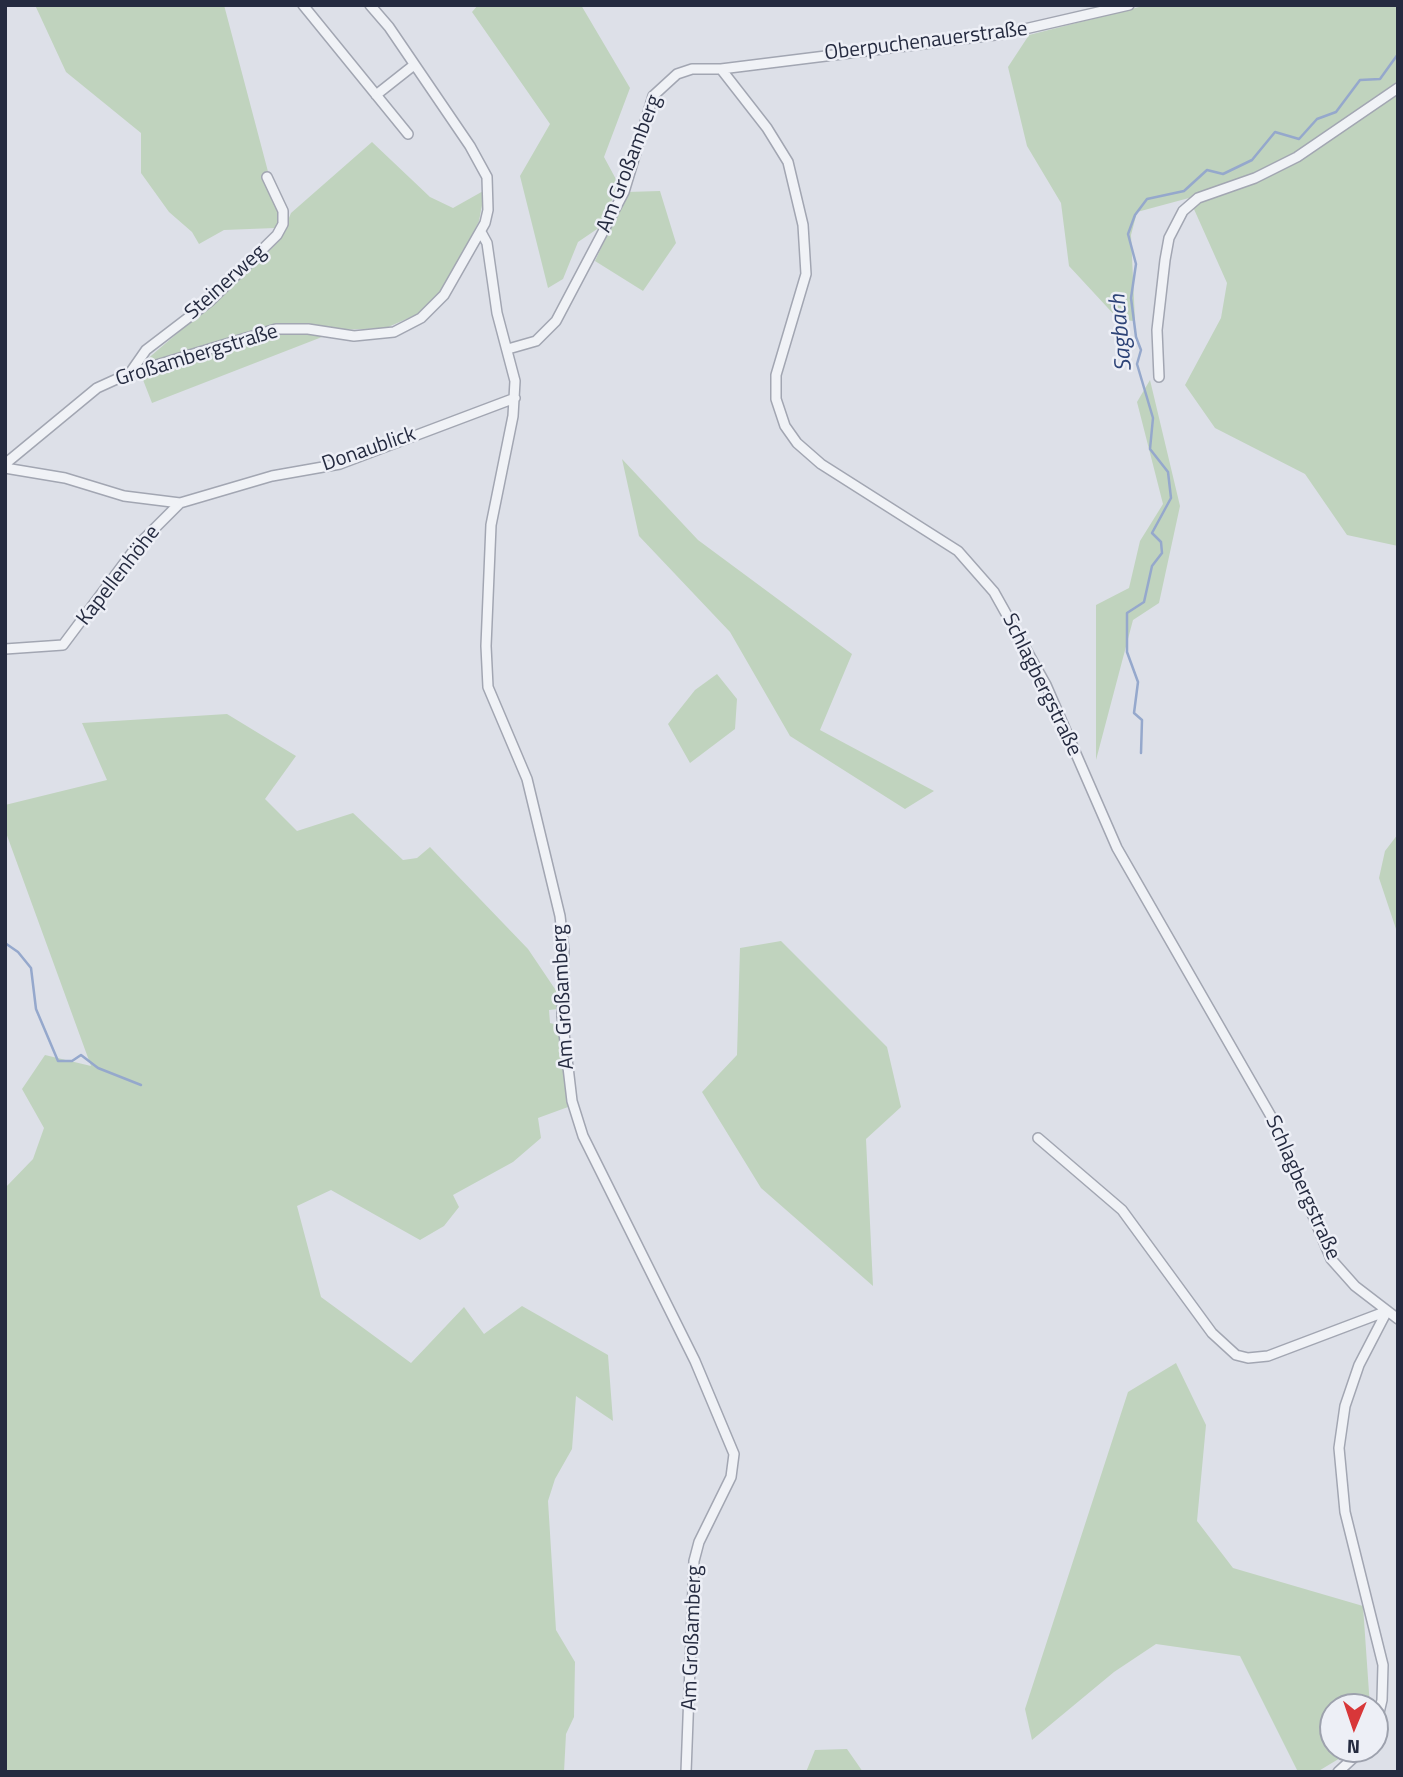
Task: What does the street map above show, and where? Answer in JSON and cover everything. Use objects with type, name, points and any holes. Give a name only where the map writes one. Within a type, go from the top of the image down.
[{"type":"street","points":[[303,5],[408,134]]},
{"type":"street","name":"Großambergstraße","points":[[5,466],[97,388],[130,373],[276,329],[308,329],[354,336],[394,332],[410,326],[435,306],[481,232],[488,209],[487,177],[470,146],[370,5]]},
{"type":"street","name":"Oberpuchenauerstraße","points":[[721,69],[1003,34],[1129,5]]},
{"type":"street","points":[[376,95],[414,65]]},
{"type":"street","name":"Am Großamberg","points":[[508,349],[536,341],[547,333],[572,295],[624,192],[653,96],[677,74],[692,69],[721,69]]},
{"type":"street","name":"Schlagbergstraße","points":[[721,69],[767,128],[788,162],[803,225],[806,274],[775,383],[778,409],[785,426],[797,443],[821,464],[958,551],[994,592],[1046,685],[1117,848],[1272,1118],[1324,1245],[1347,1279],[1398,1319]]},
{"type":"street","points":[[1159,377],[1158,317],[1167,248],[1178,218],[1198,198],[1255,178],[1297,157],[1398,88]]},
{"type":"street","name":"Steinerweg","points":[[130,373],[146,349],[210,302],[277,235],[283,223],[283,211],[267,177]]},
{"type":"street","name":"Am Großamberg","points":[[481,232],[487,243],[497,313],[515,381],[515,398],[491,525],[486,646],[488,687],[527,779],[560,916],[565,951],[563,1023],[576,1120],[724,1425],[734,1454],[726,1488],[699,1542],[693,1571],[686,1772]]},
{"type":"street","name":"Donaublick","points":[[180,503],[272,476],[340,464],[515,398]]},
{"type":"street","name":"Kapellenhöhe","points":[[5,466],[65,478],[124,496],[180,503]]},
{"type":"street","name":"Kapellenhöhe","points":[[5,649],[64,645],[137,546],[180,503]]},
{"type":"street","points":[[1038,1138],[1122,1210],[1212,1333],[1236,1355],[1248,1358],[1268,1356],[1387,1311]]},
{"type":"street","points":[[1382,1693],[1383,1665],[1345,1512],[1339,1448],[1342,1419],[1352,1385],[1368,1342],[1387,1311]]},
{"type":"green space","points":[[35,5],[224,5],[280,217],[275,228],[224,230],[199,244],[192,232],[169,212],[141,173],[141,133],[66,72]]},
{"type":"green space","points":[[478,5],[581,5],[630,88],[604,157],[618,183],[603,225],[578,242],[563,279],[548,288],[520,176],[550,124],[472,12]]},
{"type":"green space","points":[[1147,5],[1398,5],[1398,546],[1347,535],[1305,474],[1215,428],[1185,385],[1221,318],[1227,283],[1189,198],[1137,212],[1131,235],[1135,321],[1119,320],[1069,266],[1061,203],[1027,146],[1008,67],[1029,35]]},
{"type":"green space","points":[[372,142],[430,197],[453,208],[485,190],[479,221],[461,258],[434,301],[420,313],[386,328],[340,330],[152,403],[138,367],[244,276],[280,240],[291,213]]},
{"type":"green space","points":[[660,191],[676,243],[643,291],[595,261],[627,192]]},
{"type":"green space","points":[[1150,380],[1180,506],[1159,603],[1133,620],[1096,760],[1096,605],[1129,588],[1140,541],[1163,504],[1137,402]]},
{"type":"green space","points":[[622,459],[698,540],[852,654],[820,730],[934,791],[905,809],[790,736],[730,632],[639,536]]},
{"type":"green space","points":[[717,674],[737,699],[735,729],[690,763],[668,724],[695,690]]},
{"type":"green space","points":[[227,714],[296,756],[265,799],[297,831],[353,813],[403,860],[417,858],[430,847],[528,949],[557,992],[558,1009],[549,1010],[550,1023],[558,1025],[568,1107],[538,1118],[541,1138],[513,1162],[453,1195],[459,1207],[444,1226],[420,1240],[331,1190],[297,1206],[321,1297],[411,1363],[464,1307],[484,1334],[522,1306],[608,1355],[613,1421],[576,1396],[572,1449],[555,1479],[548,1501],[556,1630],[575,1662],[574,1717],[566,1734],[564,1772],[5,1772],[5,1188],[33,1159],[44,1128],[22,1089],[45,1055],[91,1066],[5,830],[5,805],[107,780],[82,723]]},
{"type":"green space","points":[[1398,834],[1398,935],[1379,878],[1385,851]]},
{"type":"green space","points":[[781,941],[887,1047],[901,1107],[866,1139],[873,1286],[761,1188],[702,1092],[737,1055],[740,948]]},
{"type":"green space","points":[[1176,1363],[1206,1425],[1197,1521],[1233,1568],[1363,1606],[1369,1693],[1319,1693],[1319,1763],[1332,1763],[1317,1772],[1298,1772],[1240,1656],[1156,1644],[1114,1672],[1032,1740],[1025,1709],[1128,1392]]},
{"type":"green space","points":[[847,1749],[863,1772],[806,1772],[815,1750]]},
{"type":"waterway","name":"Sagbach","points":[[1141,753],[1142,720],[1134,713],[1138,682],[1127,652],[1127,613],[1144,602],[1152,566],[1162,553],[1161,542],[1152,533],[1171,498],[1168,472],[1150,449],[1153,418],[1137,364],[1141,350],[1136,337],[1131,298],[1136,264],[1128,234],[1135,215],[1147,199],[1184,191],[1207,170],[1223,174],[1252,160],[1275,132],[1299,139],[1317,119],[1336,112],[1360,80],[1380,79],[1398,54]]},
{"type":"waterway","points":[[5,943],[18,952],[31,968],[36,1009],[58,1061],[72,1061],[81,1055],[98,1068],[141,1085]]}]
